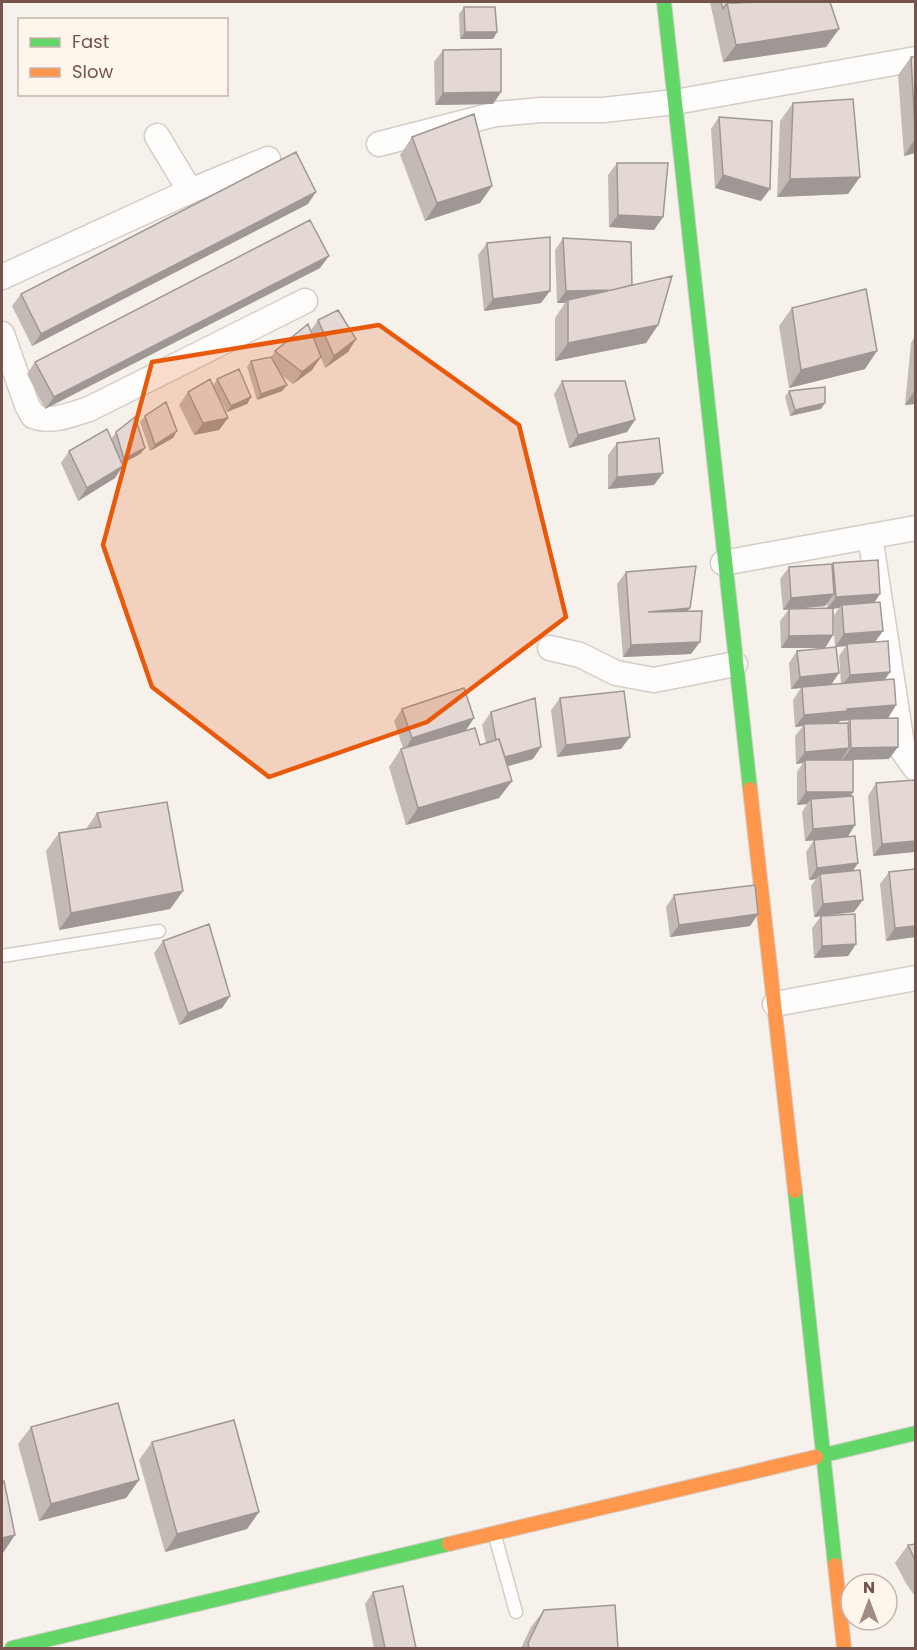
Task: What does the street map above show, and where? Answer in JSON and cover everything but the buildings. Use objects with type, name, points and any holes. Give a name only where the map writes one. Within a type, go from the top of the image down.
[{"type":"street","points":[[664,2],[723,563],[775,1005],[844,1648]]},
{"type":"street","points":[[379,144],[496,114],[542,110],[603,110],[675,102],[915,59]]},
{"type":"street","points":[[157,136],[190,191]]},
{"type":"street","points":[[2,277],[190,191],[268,159]]},
{"type":"street","points":[[2,334],[33,416],[43,420],[62,418],[88,409],[304,302]]},
{"type":"street","points":[[723,563],[915,528]]},
{"type":"street","points":[[870,536],[903,751],[915,769]]},
{"type":"street","points":[[550,648],[580,655],[616,673],[654,680],[735,664]]},
{"type":"street","points":[[775,1005],[915,978]]},
{"type":"street","points":[[12,1648],[494,1532],[824,1457],[915,1433]]},
{"type":"lane","points":[[2,956],[159,931]]},
{"type":"lane","points":[[494,1532],[516,1612]]},
{"type":"highlighted area","points":[[379,325],[519,425],[566,617],[427,722],[269,777],[152,687],[103,545],[152,362]]},
{"type":"traffic: fast","points":[[664,2],[750,789]]},
{"type":"traffic: fast","points":[[795,1191],[835,1565]]},
{"type":"traffic: fast","points":[[816,1457],[916,1433]]},
{"type":"traffic: fast","points":[[12,1648],[449,1544]]},
{"type":"traffic: slow","points":[[750,789],[795,1191]]},
{"type":"traffic: slow","points":[[449,1544],[816,1457]]},
{"type":"traffic: slow","points":[[835,1565],[844,1648]]}]
